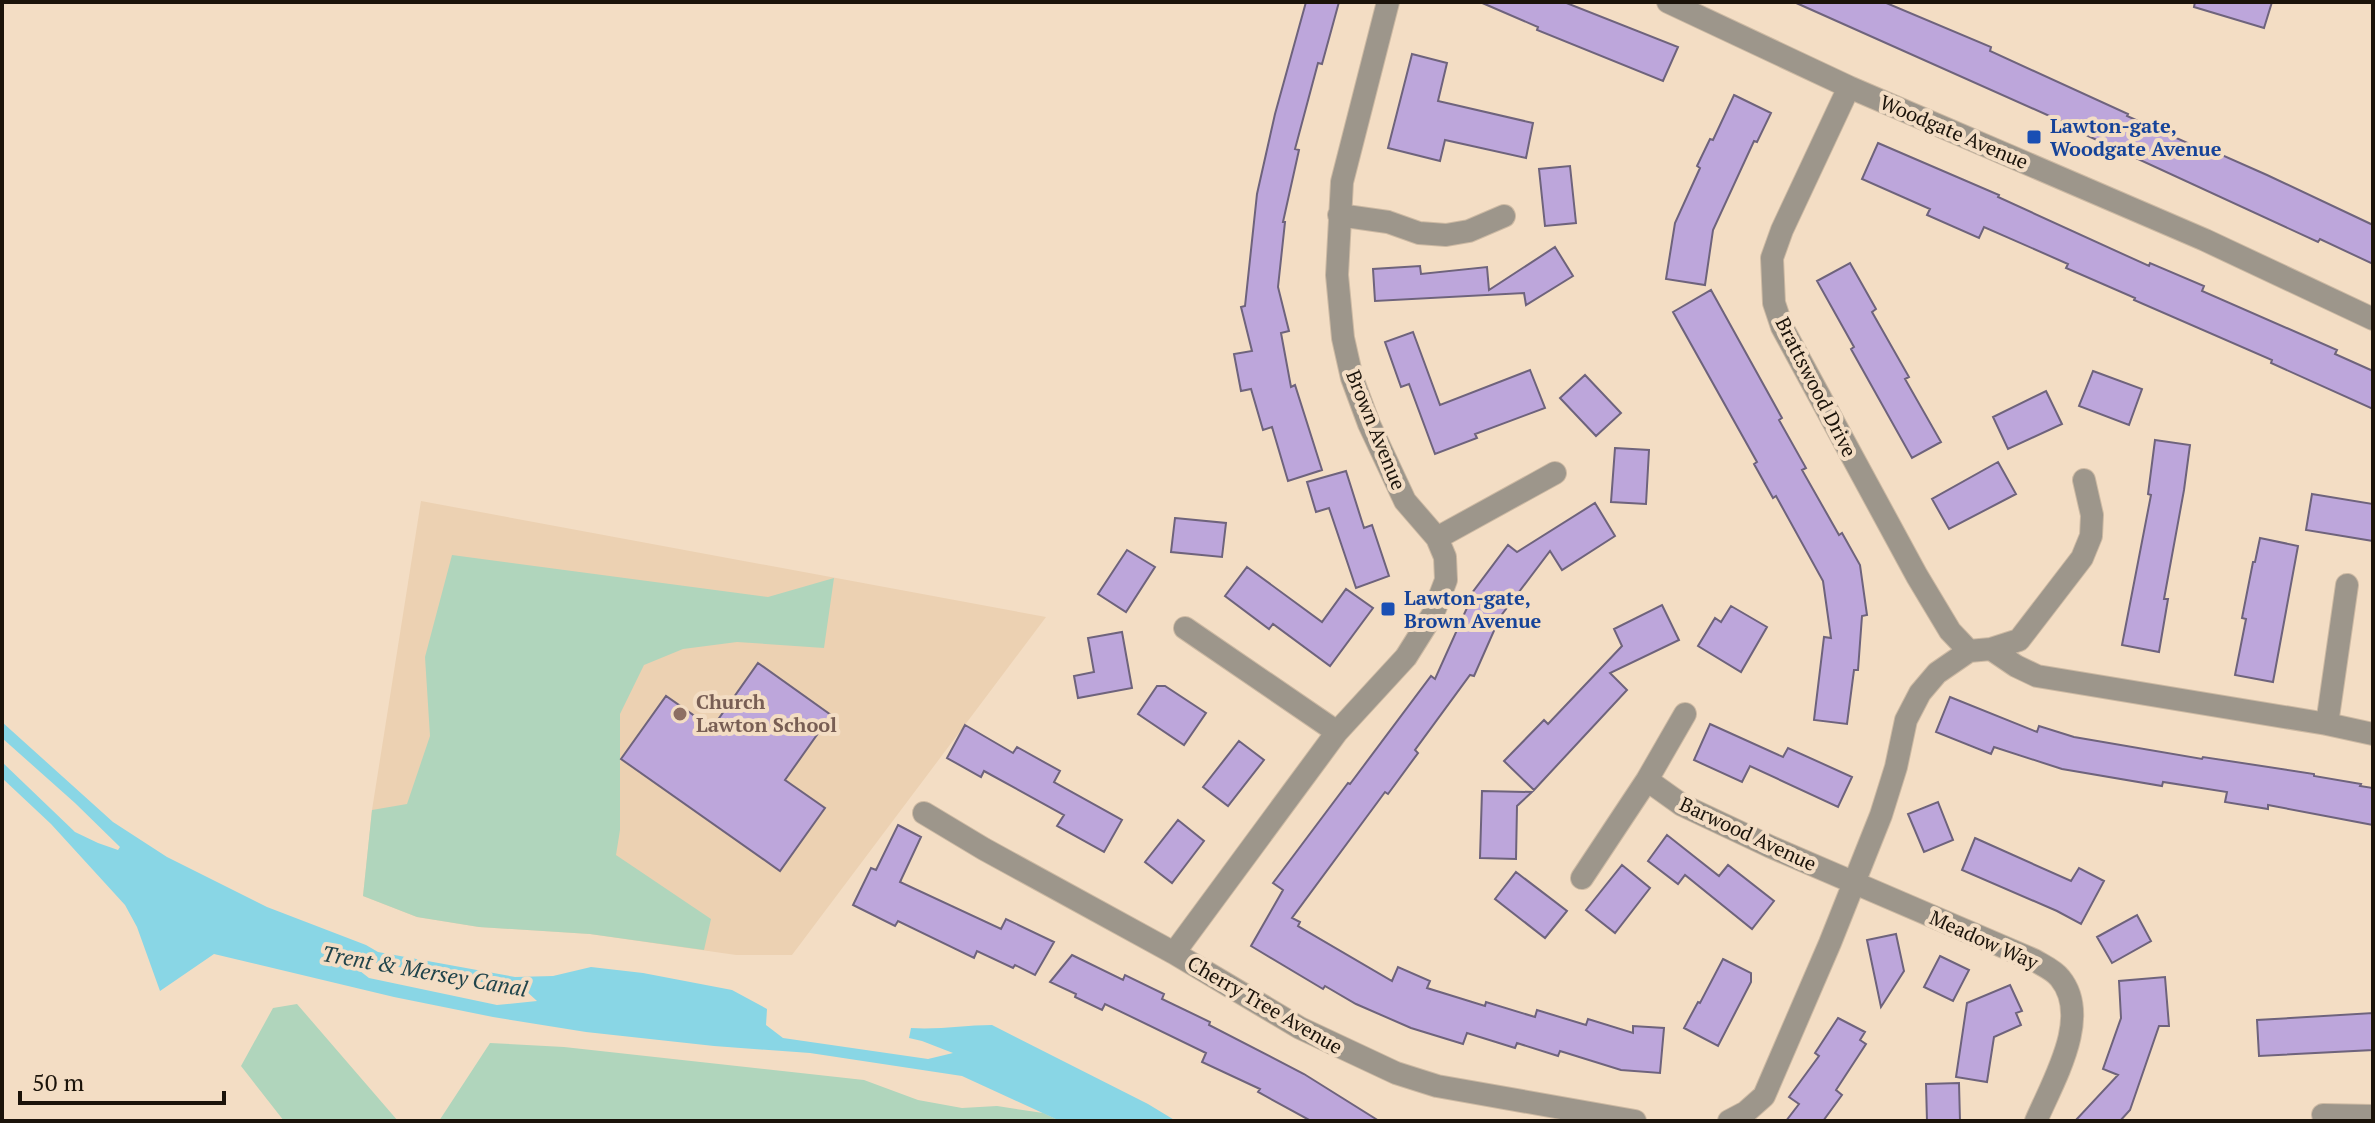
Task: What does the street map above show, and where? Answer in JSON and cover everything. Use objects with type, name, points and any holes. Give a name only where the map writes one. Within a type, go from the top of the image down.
[{"type":"street","name":"Brown Avenue","points":[[1174,953],[1337,732],[1406,657],[1433,614],[1446,580],[1445,557],[1437,538],[1405,501],[1369,424],[1352,378],[1343,338],[1337,275],[1342,182],[1388,2]]},
{"type":"street","name":"Woodgate Avenue","points":[[1668,2],[1849,87],[2205,240],[2373,319]]},
{"type":"street","name":"Brattswood Drive","points":[[1849,87],[1772,258],[1774,303],[1782,327],[1950,631],[1980,650],[2037,676],[2373,734]]},
{"type":"street","points":[[1339,215],[1388,222],[1419,233],[1446,235],[1469,231],[1504,216]]},
{"type":"street","points":[[1437,538],[1555,473]]},
{"type":"street","points":[[1729,1121],[1746,1112],[1764,1096],[1881,815],[1906,720],[1920,693],[1937,673],[1980,650],[2019,640],[2082,558],[2091,536],[2092,515],[2084,480]]},
{"type":"street","points":[[2327,724],[2347,585]]},
{"type":"street","points":[[1185,628],[1337,732]]},
{"type":"street","points":[[1582,878],[1647,780],[1685,714]]},
{"type":"street","name":"Barwood Avenue","points":[[1647,780],[1682,805],[1854,882]]},
{"type":"street","name":"Cherry Tree Avenue","points":[[924,813],[1174,953],[1300,1028],[1396,1073],[1437,1086],[1635,1121]]},
{"type":"street","name":"Meadow Way","points":[[1854,882],[2034,960],[2059,976],[2070,995],[2073,1017],[2070,1040],[2036,1121]]},
{"type":"street","points":[[2323,1115],[2373,1116]]},
{"type":"shaded area","name":"Church Lawton School","points":[[421,501],[1046,617],[792,955],[736,955],[590,934],[479,927],[417,917],[363,896],[372,810]]},
{"type":"green space","points":[[452,555],[768,597],[834,578],[824,648],[737,642],[683,649],[644,665],[620,714],[620,830],[616,855],[711,919],[704,950],[590,934],[479,927],[417,917],[363,896],[372,810],[407,804],[430,736],[425,657]]},
{"type":"green space","points":[[297,1004],[398,1121],[284,1121],[241,1066],[273,1008]]},
{"type":"green space","points":[[490,1043],[564,1047],[864,1080],[918,1100],[962,1108],[997,1106],[1043,1113],[1060,1121],[439,1121]]},
{"type":"water","name":"Trent & Mersey Canal","points":[[2,722],[113,822],[167,857],[267,907],[378,952],[515,977],[553,976],[591,967],[643,973],[732,990],[767,1009],[766,1025],[783,1038],[928,1059],[953,1053],[909,1038],[911,1028],[992,1025],[1176,1121],[1060,1121],[962,1076],[810,1053],[586,1032],[493,1017],[214,954],[160,991],[137,927],[125,905],[51,824],[2,778],[2,762],[75,832],[118,850],[120,847],[2,738]],"holes":[[[376,963],[525,990],[537,1001],[497,1005],[369,978],[351,964]]]},
{"type":"building","points":[[1306,2],[1339,2],[1322,64],[1318,63],[1295,149],[1299,150],[1283,222],[1278,287],[1289,331],[1281,333],[1291,387],[1295,385],[1322,470],[1288,481],[1272,427],[1263,430],[1251,389],[1241,391],[1234,354],[1252,351],[1241,307],[1245,306],[1257,194]]},
{"type":"building","points":[[1480,2],[1564,2],[1678,47],[1663,81],[1537,30],[1538,27]]},
{"type":"building","points":[[1794,2],[1884,2],[1991,47],[1990,51],[2127,116],[2212,154],[2213,151],[2373,225],[2373,264],[2320,239],[2318,242],[2063,122]]},
{"type":"building","points":[[2195,2],[2272,2],[2264,28],[2194,7]]},
{"type":"building","points":[[1412,54],[1447,63],[1438,101],[1533,123],[1526,158],[1445,140],[1440,161],[1388,148]]},
{"type":"building","points":[[1734,95],[1771,113],[1757,142],[1754,141],[1713,230],[1705,285],[1666,279],[1675,223],[1700,168],[1697,166]]},
{"type":"building","points":[[1878,143],[1999,195],[2149,266],[2150,263],[2204,286],[2202,291],[2337,350],[2335,354],[2373,371],[2373,409],[2271,363],[2272,360],[2134,300],[2066,268],[2068,264],[1984,227],[1979,238],[1927,215],[1930,209],[1862,179]]},
{"type":"building","points":[[1570,166],[1576,223],[1545,226],[1539,169]]},
{"type":"building","points":[[1555,247],[1573,276],[1526,305],[1524,293],[1375,301],[1373,269],[1420,266],[1421,274],[1487,267],[1489,290]]},
{"type":"building","points":[[1850,263],[1876,309],[1872,312],[1909,377],[1905,379],[1941,442],[1912,458],[1817,281]]},
{"type":"building","points":[[1711,290],[1782,418],[1779,420],[1806,468],[1802,470],[1860,565],[1867,615],[1862,616],[1858,670],[1854,670],[1847,724],[1814,720],[1824,637],[1831,638],[1823,581],[1776,496],[1773,498],[1754,464],[1757,462],[1673,312]]},
{"type":"building","points":[[1413,332],[1440,405],[1530,370],[1545,408],[1475,434],[1477,438],[1435,454],[1409,384],[1401,387],[1385,342]]},
{"type":"building","points":[[2093,371],[2142,389],[2129,425],[2079,406]]},
{"type":"building","points":[[1585,375],[1621,413],[1596,436],[1560,398]]},
{"type":"building","points":[[2046,391],[2062,424],[2008,449],[1993,417]]},
{"type":"building","points":[[2155,440],[2190,445],[2164,599],[2168,599],[2159,652],[2122,645],[2151,495],[2148,494]]},
{"type":"building","points":[[1615,448],[1649,450],[1646,504],[1611,502]]},
{"type":"building","points":[[1998,462],[2016,494],[1949,529],[1932,499]]},
{"type":"building","points":[[1346,471],[1364,528],[1372,525],[1389,576],[1356,588],[1329,508],[1316,512],[1307,482]]},
{"type":"building","points":[[2312,494],[2373,504],[2373,541],[2306,530]]},
{"type":"building","points":[[1595,503],[1615,536],[1562,570],[1550,551],[1500,617],[1474,676],[1470,675],[1415,750],[1418,753],[1388,794],[1385,792],[1292,918],[1300,922],[1298,926],[1392,981],[1398,967],[1430,981],[1427,988],[1485,1006],[1486,1002],[1535,1017],[1537,1010],[1586,1025],[1588,1019],[1633,1033],[1633,1026],[1664,1028],[1660,1073],[1621,1070],[1560,1051],[1558,1056],[1517,1043],[1515,1048],[1467,1033],[1463,1044],[1411,1028],[1356,1004],[1325,986],[1323,989],[1251,946],[1283,890],[1273,883],[1431,676],[1435,679],[1471,599],[1469,597],[1508,545],[1517,552]]},
{"type":"building","points":[[1175,518],[1226,523],[1222,557],[1171,552]]},
{"type":"building","points":[[2260,538],[2298,546],[2273,682],[2235,675],[2246,619],[2242,618]]},
{"type":"building","points":[[1127,550],[1155,567],[1126,612],[1098,594]]},
{"type":"building","points":[[1247,567],[1322,622],[1346,589],[1373,608],[1330,666],[1273,624],[1269,629],[1225,596]]},
{"type":"building","points":[[1662,605],[1679,640],[1610,673],[1627,690],[1534,790],[1504,761],[1544,720],[1548,724],[1622,646],[1614,629]]},
{"type":"building","points":[[1731,606],[1767,627],[1741,672],[1698,646],[1715,618],[1721,622]]},
{"type":"building","points":[[1122,632],[1132,688],[1078,698],[1074,676],[1094,672],[1088,638]]},
{"type":"building","points":[[758,663],[831,715],[785,780],[825,808],[780,871],[621,759],[666,696],[712,728]]},
{"type":"building","points":[[1157,686],[1165,686],[1206,713],[1184,745],[1138,714]]},
{"type":"building","points":[[1950,697],[2037,732],[2039,726],[2074,737],[2361,784],[2373,788],[2373,825],[2268,805],[2268,809],[2225,802],[2227,792],[2163,782],[2162,786],[2062,769],[1994,747],[1991,754],[1936,732]]},
{"type":"building","points":[[1710,724],[1783,757],[1788,748],[1852,777],[1838,807],[1750,766],[1742,782],[1694,760]]},
{"type":"building","points":[[965,725],[1013,753],[1017,747],[1060,771],[1054,782],[1122,820],[1104,852],[1057,826],[1064,815],[984,771],[981,777],[947,758]]},
{"type":"building","points":[[1239,741],[1264,760],[1228,806],[1203,787]]},
{"type":"building","points":[[1482,791],[1532,792],[1517,806],[1516,859],[1480,858]]},
{"type":"building","points":[[1938,802],[1953,840],[1924,852],[1908,814]]},
{"type":"building","points":[[1178,820],[1204,841],[1172,883],[1145,862]]},
{"type":"building","points":[[898,825],[921,837],[900,882],[1001,929],[1006,919],[1054,942],[1035,975],[977,951],[974,958],[898,921],[895,926],[853,905],[871,868],[876,870]]},
{"type":"building","points":[[1667,835],[1719,876],[1728,865],[1774,901],[1752,929],[1685,875],[1678,884],[1648,861]]},
{"type":"building","points":[[1975,838],[2071,881],[2079,868],[2104,881],[2081,924],[1962,870]]},
{"type":"building","points":[[1622,865],[1650,888],[1615,933],[1586,910]]},
{"type":"building","points":[[1516,872],[1567,911],[1545,938],[1495,899]]},
{"type":"building","points":[[2137,915],[2151,941],[2112,963],[2097,937]]},
{"type":"building","points":[[1896,934],[1904,971],[1881,1007],[1867,940]]},
{"type":"building","points":[[1072,955],[1123,980],[1125,975],[1164,994],[1162,999],[1304,1074],[1379,1121],[1311,1121],[1258,1092],[1260,1089],[1202,1062],[1206,1053],[1105,1004],[1102,1010],[1075,997],[1076,994],[1050,982]]},
{"type":"building","points":[[1940,956],[1969,970],[1953,1001],[1924,987]]},
{"type":"building","points":[[1723,959],[1751,973],[1751,982],[1718,1046],[1684,1028]]},
{"type":"building","points":[[2165,977],[2169,1026],[2159,1026],[2130,1110],[2120,1121],[2075,1121],[2118,1075],[2103,1069],[2121,1018],[2119,981]]},
{"type":"building","points":[[2010,985],[2022,1011],[2016,1013],[2021,1025],[1994,1037],[1987,1082],[1956,1077],[1967,1003]]},
{"type":"building","points":[[2373,1013],[2373,1050],[2259,1056],[2257,1020]]},
{"type":"building","points":[[1838,1018],[1865,1032],[1860,1040],[1866,1044],[1836,1090],[1842,1095],[1823,1121],[1786,1121],[1799,1104],[1789,1097],[1819,1056],[1815,1053]]},
{"type":"building","points":[[1959,1083],[1960,1121],[1927,1121],[1926,1084]]},
{"type":"place","name":"Lawton-gate, Woodgate Avenue","points":[[2034,137]]},
{"type":"place","name":"Lawton-gate, Brown Avenue","points":[[1388,609]]},
{"type":"place","name":"Church Lawton School","points":[[680,714]]}]
